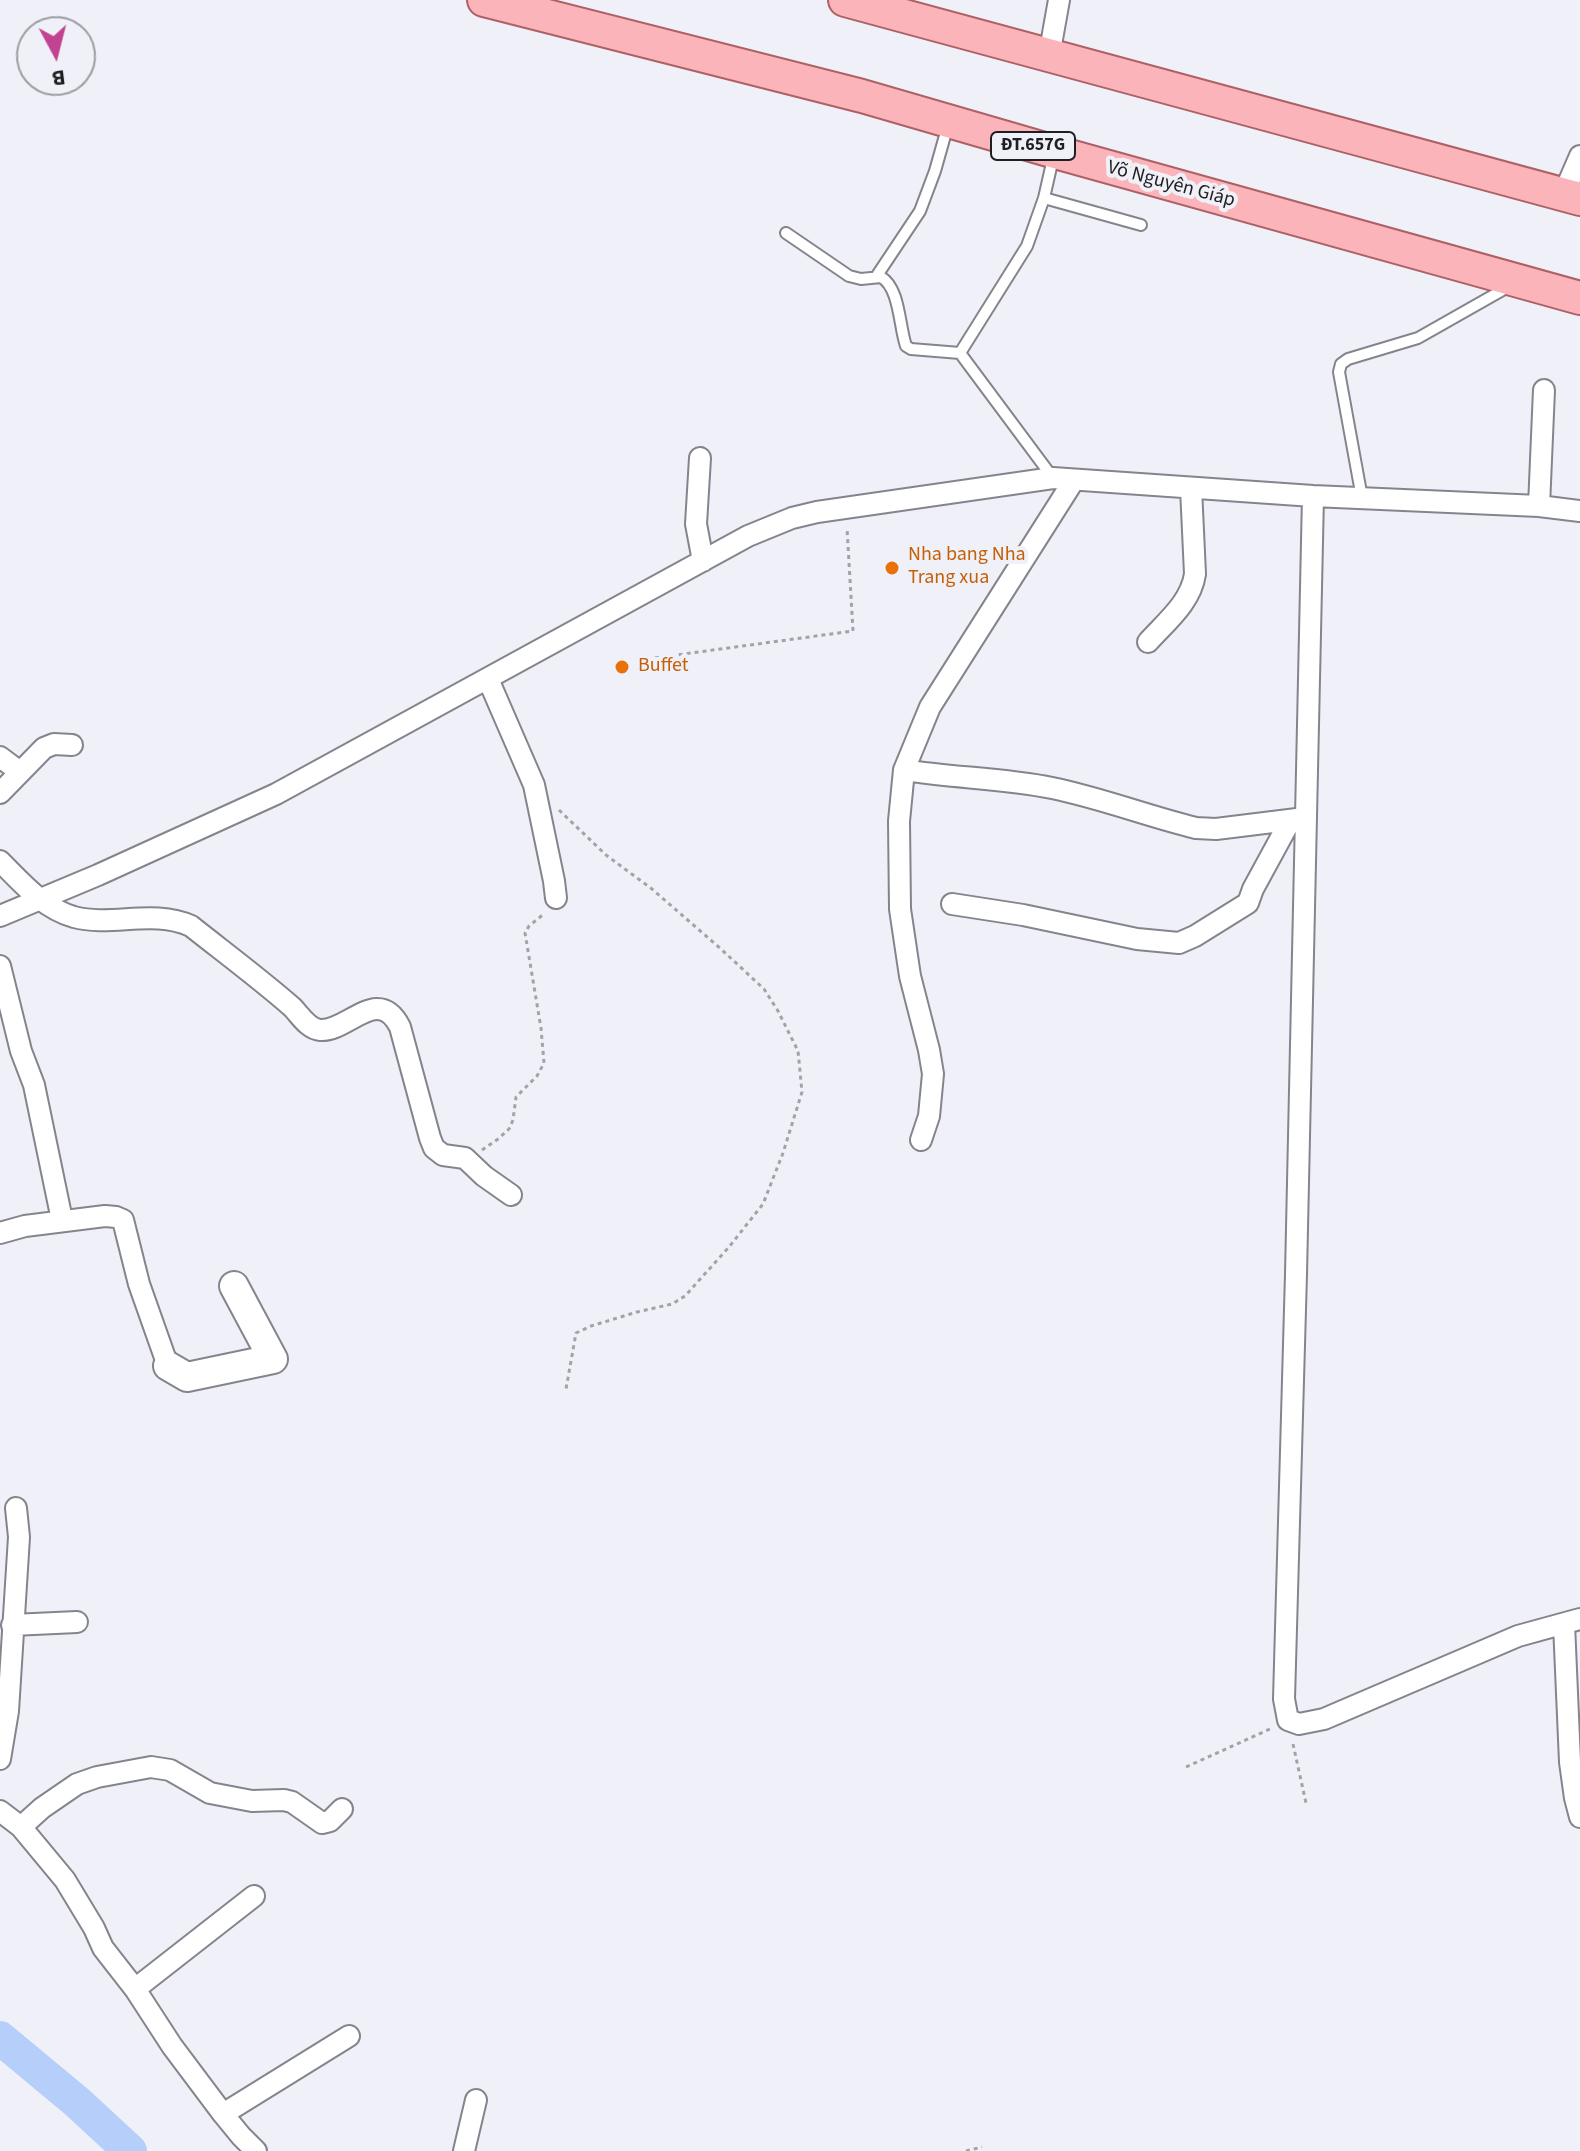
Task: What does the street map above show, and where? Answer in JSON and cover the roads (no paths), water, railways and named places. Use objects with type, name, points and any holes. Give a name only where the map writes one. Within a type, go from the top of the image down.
[{"type":"main road","name":"Võ Nguyên Giáp","points":[[484,0],[847,92],[1580,298]]},
{"type":"main road","points":[[845,0],[1572,197]]},
{"type":"main road","points":[[168,1366],[187,1377],[273,1359],[234,1286]]},
{"type":"street","points":[[1049,56],[1059,0]]},
{"type":"street","points":[[1572,197],[1580,156]]},
{"type":"street","points":[[1539,506],[1544,390]]},
{"type":"street","points":[[700,458],[696,524],[703,561]]},
{"type":"street","points":[[0,916],[276,794],[703,561],[770,526],[804,515],[1053,478],[1313,496],[1539,506],[1580,511]]},
{"type":"street","points":[[921,1140],[929,1116],[933,1074],[910,976],[900,909],[899,821],[904,770],[930,707],[1074,480]]},
{"type":"street","points":[[1148,642],[1193,589],[1191,488]]},
{"type":"street","points":[[1313,496],[1297,820],[1296,1259],[1284,1699],[1288,1720],[1299,1724],[1324,1719],[1518,1636],[1572,1621],[1570,1762],[1580,1817]]},
{"type":"street","points":[[488,679],[534,785],[556,898]]},
{"type":"street","points":[[0,793],[49,745],[72,745]]},
{"type":"street","points":[[0,757],[20,772]]},
{"type":"street","points":[[904,770],[1053,789],[1196,828],[1216,829],[1297,820]]},
{"type":"street","points":[[952,904],[1137,939],[1179,943],[1248,903],[1253,889],[1297,820]]},
{"type":"street","points":[[0,861],[40,900],[76,917],[149,917],[191,926],[292,1008],[308,1025],[318,1030],[328,1029],[365,1012],[377,1009],[389,1012],[400,1027],[434,1148],[443,1155],[465,1158],[511,1195]]},
{"type":"street","points":[[0,966],[21,1051],[34,1085],[62,1220]]},
{"type":"street","points":[[0,1233],[62,1220],[105,1216],[123,1220],[139,1284],[168,1366]]},
{"type":"street","points":[[0,1759],[8,1711],[12,1625],[9,1538],[16,1508]]},
{"type":"street","points":[[12,1625],[77,1622]]},
{"type":"street","points":[[21,1827],[77,1784],[151,1767],[170,1770],[210,1793],[252,1801],[292,1802],[322,1823],[330,1821],[342,1809]]},
{"type":"street","points":[[0,1811],[21,1827],[65,1880],[103,1948],[135,1989],[172,2046],[223,2114],[256,2151]]},
{"type":"street","points":[[135,1989],[254,1896]]},
{"type":"street","points":[[223,2114],[349,2036]]},
{"type":"street","points":[[464,2151],[476,2100]]},
{"type":"lane","points":[[876,277],[920,211],[935,171],[948,121]]},
{"type":"lane","points":[[960,353],[1027,246],[1044,198],[1055,152]]},
{"type":"lane","points":[[1044,198],[1141,225]]},
{"type":"lane","points":[[786,233],[849,276],[861,279],[881,277],[889,282],[906,346],[960,353],[1053,478]]},
{"type":"lane","points":[[1362,498],[1339,372],[1341,364],[1348,359],[1418,338],[1519,281]]},
{"type":"waterway","points":[[0,2038],[130,2151]]},
{"type":"place","name":"Nha bang Nha Trang xua","points":[[892,568]]},
{"type":"place","name":"Buffet","points":[[622,667]]}]
